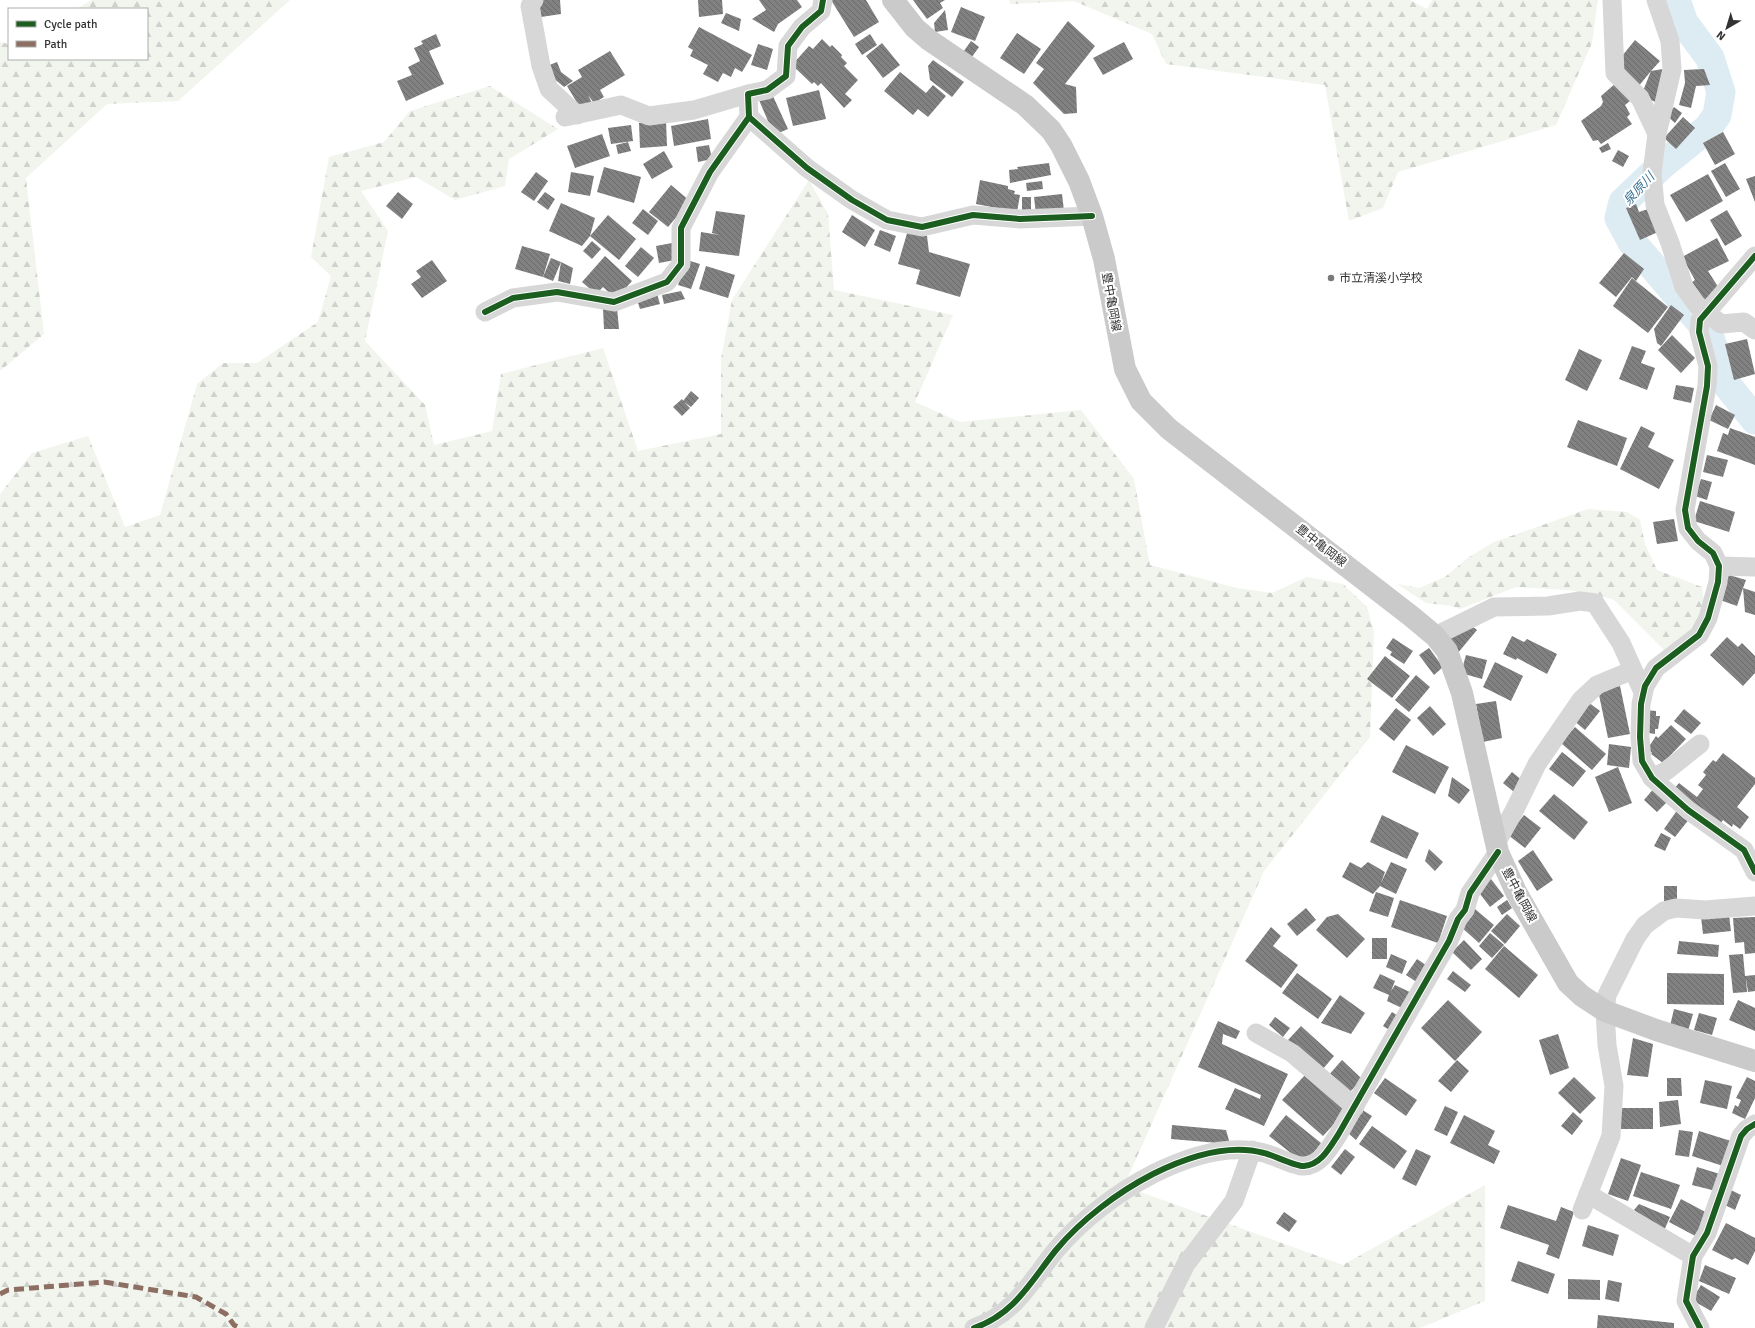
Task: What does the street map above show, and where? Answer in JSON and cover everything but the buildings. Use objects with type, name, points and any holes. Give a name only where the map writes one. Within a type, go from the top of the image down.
[{"type":"main road","name":"豊中亀岡線","points":[[893,0],[915,28],[928,40],[1025,105],[1051,130],[1070,163],[1092,216],[1104,258],[1125,369],[1141,401],[1169,429],[1411,616],[1435,636],[1447,652],[1462,693],[1497,848],[1516,892],[1568,983],[1582,996],[1605,1011],[1656,1030],[1755,1061]]},
{"type":"street","points":[[534,0],[530,6],[540,66],[549,89],[571,116],[621,105],[649,116],[694,110],[767,90],[786,76],[788,46],[802,27],[820,11],[823,0]]},
{"type":"street","points":[[1612,0],[1615,74],[1640,98],[1656,134]]},
{"type":"street","points":[[1656,0],[1670,41],[1672,69],[1656,134],[1652,173],[1655,205],[1670,243],[1684,286],[1697,305],[1721,324],[1744,322],[1755,330]]},
{"type":"street","points":[[485,312],[513,298],[556,292],[614,302],[667,282],[681,264],[681,228],[710,172],[749,117],[748,94]]},
{"type":"street","points":[[749,117],[807,168],[852,200],[887,220],[922,227],[973,215],[1020,219],[1092,216]]},
{"type":"street","points":[[1755,256],[1700,320],[1699,332],[1708,366],[1707,386],[1685,510],[1688,528],[1698,541],[1713,553],[1719,566],[1718,582],[1708,618],[1698,635],[1656,668],[1645,686],[1641,704],[1640,737],[1642,761],[1652,778],[1688,810],[1744,850],[1755,872]]},
{"type":"street","points":[[1719,566],[1755,567]]},
{"type":"street","points":[[1435,636],[1494,607],[1548,606],[1580,601],[1595,603],[1621,644],[1643,692]]},
{"type":"street","points":[[974,1328],[990,1323],[1021,1297],[1057,1249],[1097,1209],[1153,1174],[1201,1154],[1212,1151],[1252,1150],[1276,1156],[1303,1167],[1314,1164],[1322,1158],[1355,1107],[1449,941],[1458,919],[1465,910],[1470,893],[1497,848],[1537,764],[1581,700],[1597,685],[1633,670]]},
{"type":"street","points":[[1652,778],[1666,770],[1700,744]]},
{"type":"street","points":[[1693,1256],[1585,1202],[1611,1136],[1614,1086],[1607,1046],[1605,1011],[1607,995],[1634,939],[1645,925],[1664,911],[1676,908],[1705,910],[1755,906]]},
{"type":"street","points":[[1256,1033],[1292,1054],[1355,1107]]},
{"type":"street","points":[[1700,1328],[1686,1301],[1693,1256],[1707,1232],[1741,1136],[1747,1129],[1755,1124]]},
{"type":"street","points":[[1154,1328],[1186,1264],[1234,1201],[1252,1150]]},
{"type":"green space","points":[[92,0],[290,0],[178,101],[107,104],[26,178],[44,334],[0,371],[0,42],[8,44],[8,60],[148,60],[148,8],[78,8]]},
{"type":"green space","points":[[1009,0],[1410,0],[1427,9],[1432,0],[1598,0],[1592,43],[1556,125],[1398,172],[1383,208],[1349,221],[1325,85],[1166,64],[1152,34],[1074,1],[1011,4]]},
{"type":"green space","points":[[490,86],[558,129],[509,159],[505,186],[455,200],[416,177],[361,191],[388,231],[365,341],[425,405],[434,445],[492,431],[501,374],[603,348],[638,451],[721,434],[721,359],[732,300],[809,180],[828,214],[834,290],[953,315],[915,402],[960,422],[1081,410],[1134,479],[1150,565],[1237,588],[1272,593],[1307,577],[1343,584],[1367,607],[1374,632],[1370,737],[1264,871],[1124,1186],[1343,1265],[1485,1185],[1485,1301],[1420,1328],[0,1328],[0,494],[32,453],[88,436],[125,527],[160,515],[197,384],[223,363],[257,363],[318,322],[331,276],[311,257],[329,157],[384,142],[410,111]]},
{"type":"green space","points":[[1588,509],[1627,512],[1640,520],[1645,544],[1657,570],[1702,587],[1705,608],[1695,630],[1664,650],[1613,599],[1569,590],[1516,587],[1460,609],[1452,606],[1426,603],[1397,584],[1419,588],[1445,577],[1469,557],[1494,542]]},
{"type":"waterway","name":"泉原川","points":[[1676,0],[1684,23],[1710,58],[1721,92],[1717,115],[1708,128],[1662,165],[1623,202],[1619,218],[1632,242],[1708,331],[1724,381],[1755,420]]},
{"type":"marked path","points":[[0,1294],[8,1290],[104,1282],[196,1297],[226,1314],[234,1325],[240,1328]]},
{"type":"cycle path","points":[[485,312],[513,298],[557,292],[614,302],[667,282],[681,264],[681,228],[710,172],[749,117],[748,94],[767,90],[786,76],[788,46],[802,27],[821,11],[823,0]]},
{"type":"cycle path","points":[[749,117],[807,168],[852,200],[887,220],[922,227],[973,215],[1020,219],[1092,216]]},
{"type":"cycle path","points":[[1755,256],[1700,320],[1699,332],[1708,366],[1707,386],[1685,510],[1688,528],[1698,541],[1713,553],[1719,566],[1718,582],[1708,618],[1699,635],[1656,668],[1645,686],[1641,704],[1640,737],[1642,761],[1652,778],[1688,810],[1744,850],[1755,872]]},
{"type":"cycle path","points":[[974,1328],[1001,1314],[1011,1305],[1030,1285],[1056,1250],[1088,1218],[1127,1189],[1153,1174],[1193,1157],[1222,1151],[1250,1150],[1268,1154],[1301,1166],[1310,1165],[1320,1159],[1338,1135],[1449,941],[1458,919],[1465,910],[1470,893],[1498,852]]},
{"type":"cycle path","points":[[1700,1328],[1686,1301],[1693,1256],[1707,1233],[1741,1136],[1747,1129],[1755,1124]]},
{"type":"place","name":"市立清溪小学校","points":[[1331,278]]}]
